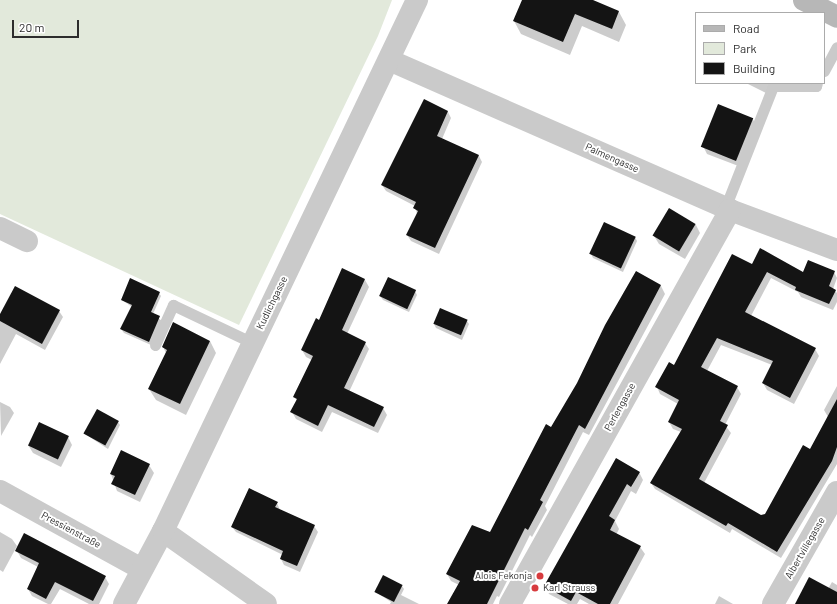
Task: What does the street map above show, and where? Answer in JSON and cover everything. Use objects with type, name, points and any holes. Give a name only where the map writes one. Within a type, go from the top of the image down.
[{"type":"main road","points":[[804,0],[837,17]]},
{"type":"street","name":"Kudlichgasse","points":[[124,604],[162,531],[417,0]]},
{"type":"street","name":"Palmengasse","points":[[389,60],[727,209],[837,250]]},
{"type":"street","name":"Perlengasse","points":[[510,604],[727,209]]},
{"type":"street","points":[[0,228],[27,241]]},
{"type":"street","name":"Pressienstraße","points":[[0,491],[142,568]]},
{"type":"street","name":"Albertvillegasse","points":[[774,604],[837,492]]},
{"type":"street","points":[[162,531],[266,604]]},
{"type":"lane","points":[[825,69],[837,47]]},
{"type":"lane","points":[[727,209],[773,86],[816,86],[817,84]]},
{"type":"lane","points":[[155,344],[173,305],[253,343]]},
{"type":"green space","points":[[0,0],[392,0],[378,36],[239,325],[0,214]]},
{"type":"building","points":[[522,0],[593,0],[619,11],[612,29],[575,14],[563,42],[513,21]]},
{"type":"building","points":[[424,99],[448,111],[437,136],[479,155],[435,248],[406,235],[418,211],[413,208],[416,202],[381,185]]},
{"type":"building","points":[[718,104],[753,118],[736,161],[701,147]]},
{"type":"building","points":[[669,208],[696,224],[679,251],[653,235]]},
{"type":"building","points":[[604,222],[636,237],[621,269],[589,254]]},
{"type":"building","points":[[760,248],[803,272],[808,260],[835,271],[829,286],[836,290],[829,304],[795,290],[796,287],[767,272],[745,312],[816,348],[790,398],[762,383],[773,361],[717,338],[701,367],[738,386],[720,421],[728,425],[699,479],[761,515],[765,514],[803,445],[810,449],[837,399],[837,447],[832,461],[777,552],[728,523],[726,526],[650,483],[682,429],[668,422],[679,400],[655,387],[669,362],[674,365],[732,254],[752,264]]},
{"type":"building","points":[[342,268],[365,279],[342,330],[366,342],[344,388],[384,407],[374,427],[328,405],[318,426],[290,412],[297,399],[293,397],[313,356],[301,350],[316,318],[319,320]]},
{"type":"building","points":[[636,271],[661,285],[585,429],[579,425],[540,500],[543,502],[528,530],[525,528],[487,604],[447,604],[460,581],[446,574],[472,525],[490,532],[546,424],[551,427],[577,383],[605,325]]},
{"type":"building","points":[[388,277],[416,290],[407,309],[379,296]]},
{"type":"building","points":[[130,278],[160,292],[151,312],[160,316],[149,342],[120,329],[132,305],[121,300]]},
{"type":"building","points":[[15,286],[60,310],[42,344],[0,321],[0,314]]},
{"type":"building","points":[[440,308],[468,320],[461,335],[433,324]]},
{"type":"building","points":[[173,322],[210,341],[180,404],[148,389],[167,350],[162,347]]},
{"type":"building","points":[[97,409],[119,421],[105,446],[83,433]]},
{"type":"building","points":[[39,422],[69,436],[58,460],[28,446]]},
{"type":"building","points":[[121,450],[150,464],[135,495],[111,484],[115,476],[110,474]]},
{"type":"building","points":[[616,458],[640,472],[631,487],[627,484],[609,516],[615,520],[610,530],[641,546],[610,604],[598,604],[576,592],[571,601],[544,586]]},
{"type":"building","points":[[249,488],[278,502],[275,507],[315,525],[297,566],[280,559],[283,551],[231,527]]},
{"type":"building","points":[[24,533],[106,576],[93,601],[55,582],[46,599],[27,589],[39,563],[15,551]]},
{"type":"building","points":[[383,575],[403,585],[394,602],[374,592]]},
{"type":"building","points":[[809,577],[837,592],[837,604],[795,604]]},
{"type":"place","name":"Alois Fekonja","points":[[540,576]]},
{"type":"place","name":"Karl Strauss","points":[[535,588]]}]
